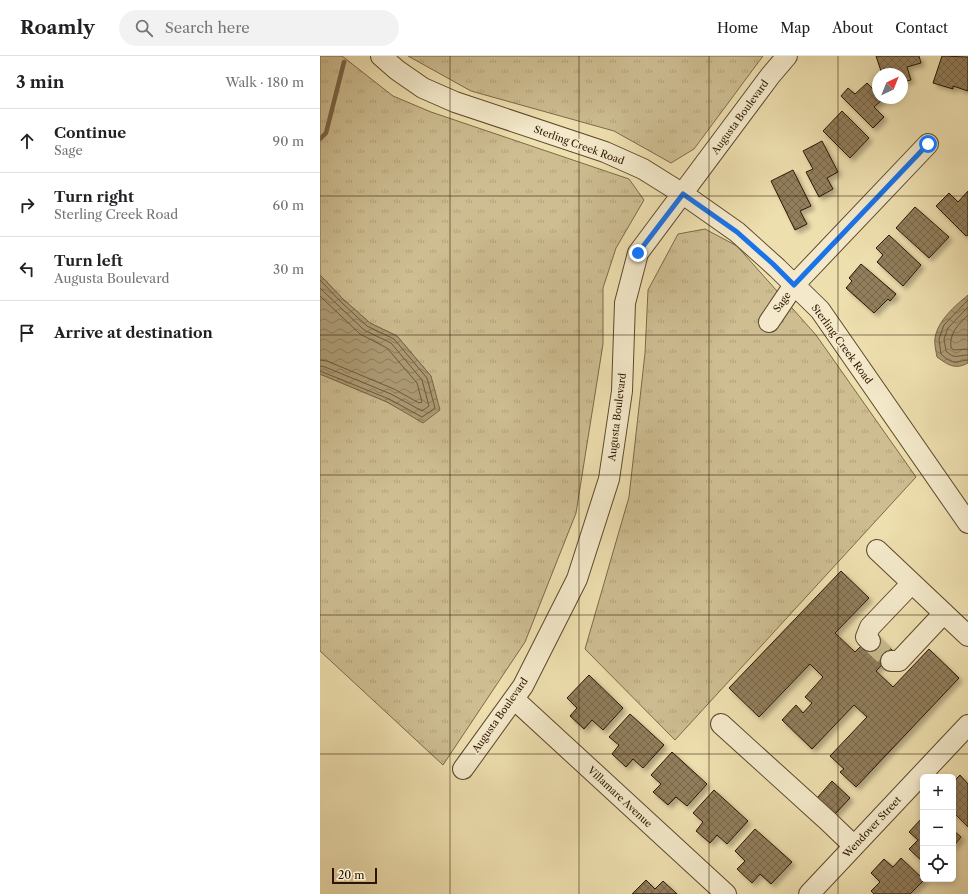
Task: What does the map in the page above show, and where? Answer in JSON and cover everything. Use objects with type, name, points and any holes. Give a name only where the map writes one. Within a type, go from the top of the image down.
[{"type":"street","name":"Sterling Creek Road","points":[[381,56],[397,70],[429,91],[455,102],[605,152],[642,169],[683,194],[737,232],[773,264],[824,317],[968,523]]},
{"type":"street","name":"Augusta Boulevard","points":[[463,769],[523,686],[577,579],[609,479],[622,391],[625,303],[638,253],[770,76],[787,56]]},
{"type":"street","name":"Sage","points":[[769,322],[794,285],[928,144]]},
{"type":"street","points":[[877,550],[968,636]]},
{"type":"street","points":[[870,641],[866,637],[870,627],[912,583]]},
{"type":"street","points":[[891,661],[899,661],[944,613]]},
{"type":"street","name":"Villamare Avenue","points":[[514,699],[726,894]]},
{"type":"street","points":[[721,724],[854,846]]},
{"type":"street","name":"Wendover Street","points":[[809,894],[968,725]]},
{"type":"green space","points":[[320,56],[342,56],[393,96],[431,112],[629,179],[644,200],[616,248],[603,288],[603,344],[576,513],[525,642],[443,765],[320,651],[320,374],[387,402],[423,422],[431,376],[397,336],[370,323],[343,299],[320,275]]},
{"type":"green space","points":[[408,56],[763,56],[694,149],[671,163],[614,131],[471,91]]},
{"type":"green space","points":[[705,229],[737,246],[816,335],[916,477],[675,740],[585,649],[629,497],[645,353],[648,290],[678,234]]},
{"type":"water","points":[[320,275],[343,299],[370,323],[397,336],[431,376],[440,410],[423,423],[387,402],[320,374]]},
{"type":"water","points":[[968,295],[968,363],[959,366],[952,366],[937,357],[935,338],[943,319]]},
{"type":"building","points":[[876,56],[919,56],[921,63],[907,68],[880,68]]},
{"type":"building","points":[[942,56],[968,57],[968,91],[953,86],[953,89],[933,83]]},
{"type":"building","points":[[908,70],[911,80],[908,81]]},
{"type":"building","points":[[867,83],[872,88],[872,104],[877,104],[874,107],[884,117],[873,128],[841,96],[848,88],[855,94]]},
{"type":"building","points":[[842,111],[869,138],[850,158],[823,131]]},
{"type":"building","points":[[822,141],[838,172],[827,178],[833,189],[819,197],[806,172],[813,169],[803,151]]},
{"type":"building","points":[[793,170],[811,206],[800,211],[807,224],[795,230],[771,181]]},
{"type":"building","points":[[968,191],[968,235],[966,236],[936,206],[949,193],[958,202]]},
{"type":"building","points":[[915,207],[949,237],[929,258],[896,228]]},
{"type":"building","points":[[889,235],[921,265],[903,286],[877,262],[883,255],[876,248]]},
{"type":"building","points":[[861,264],[896,294],[890,301],[888,299],[874,313],[846,288],[852,281],[849,278]]},
{"type":"building","points":[[841,571],[869,598],[835,633],[855,652],[874,633],[894,652],[876,671],[893,687],[929,649],[959,678],[856,787],[840,772],[844,769],[830,756],[867,717],[854,705],[812,749],[782,720],[796,705],[803,713],[812,703],[805,697],[823,677],[810,664],[759,717],[729,688]]},
{"type":"building","points":[[589,675],[623,708],[603,730],[592,720],[584,729],[570,716],[577,708],[567,698]]},
{"type":"building","points":[[630,714],[664,745],[643,768],[633,759],[626,767],[612,754],[619,745],[609,737]]},
{"type":"building","points":[[672,752],[707,784],[687,806],[676,797],[668,805],[653,792],[661,784],[651,775]]},
{"type":"building","points":[[960,775],[968,784],[968,827],[956,815],[956,779]]},
{"type":"building","points":[[832,781],[850,798],[835,814],[817,798]]},
{"type":"building","points":[[714,790],[748,821],[727,844],[717,835],[710,843],[696,831],[703,822],[693,813]]},
{"type":"building","points":[[920,820],[920,859],[909,849],[918,840],[909,832]]},
{"type":"building","points":[[755,829],[792,862],[771,884],[760,874],[752,883],[737,869],[745,861],[735,851]]},
{"type":"building","points":[[956,833],[961,837],[956,843]]},
{"type":"building","points":[[901,858],[920,876],[920,882],[922,882],[910,894],[874,894],[871,891],[880,882],[871,873],[884,859],[893,867]]},
{"type":"building","points":[[646,880],[655,889],[663,881],[677,894],[632,894]]},
{"type":"waterway","points":[[320,139],[326,133],[344,62]]},
{"type":"tunnel","points":[[870,641],[891,661]]},
{"type":"route","points":[[638,253],[683,194],[737,232],[794,285],[928,144]]}]
